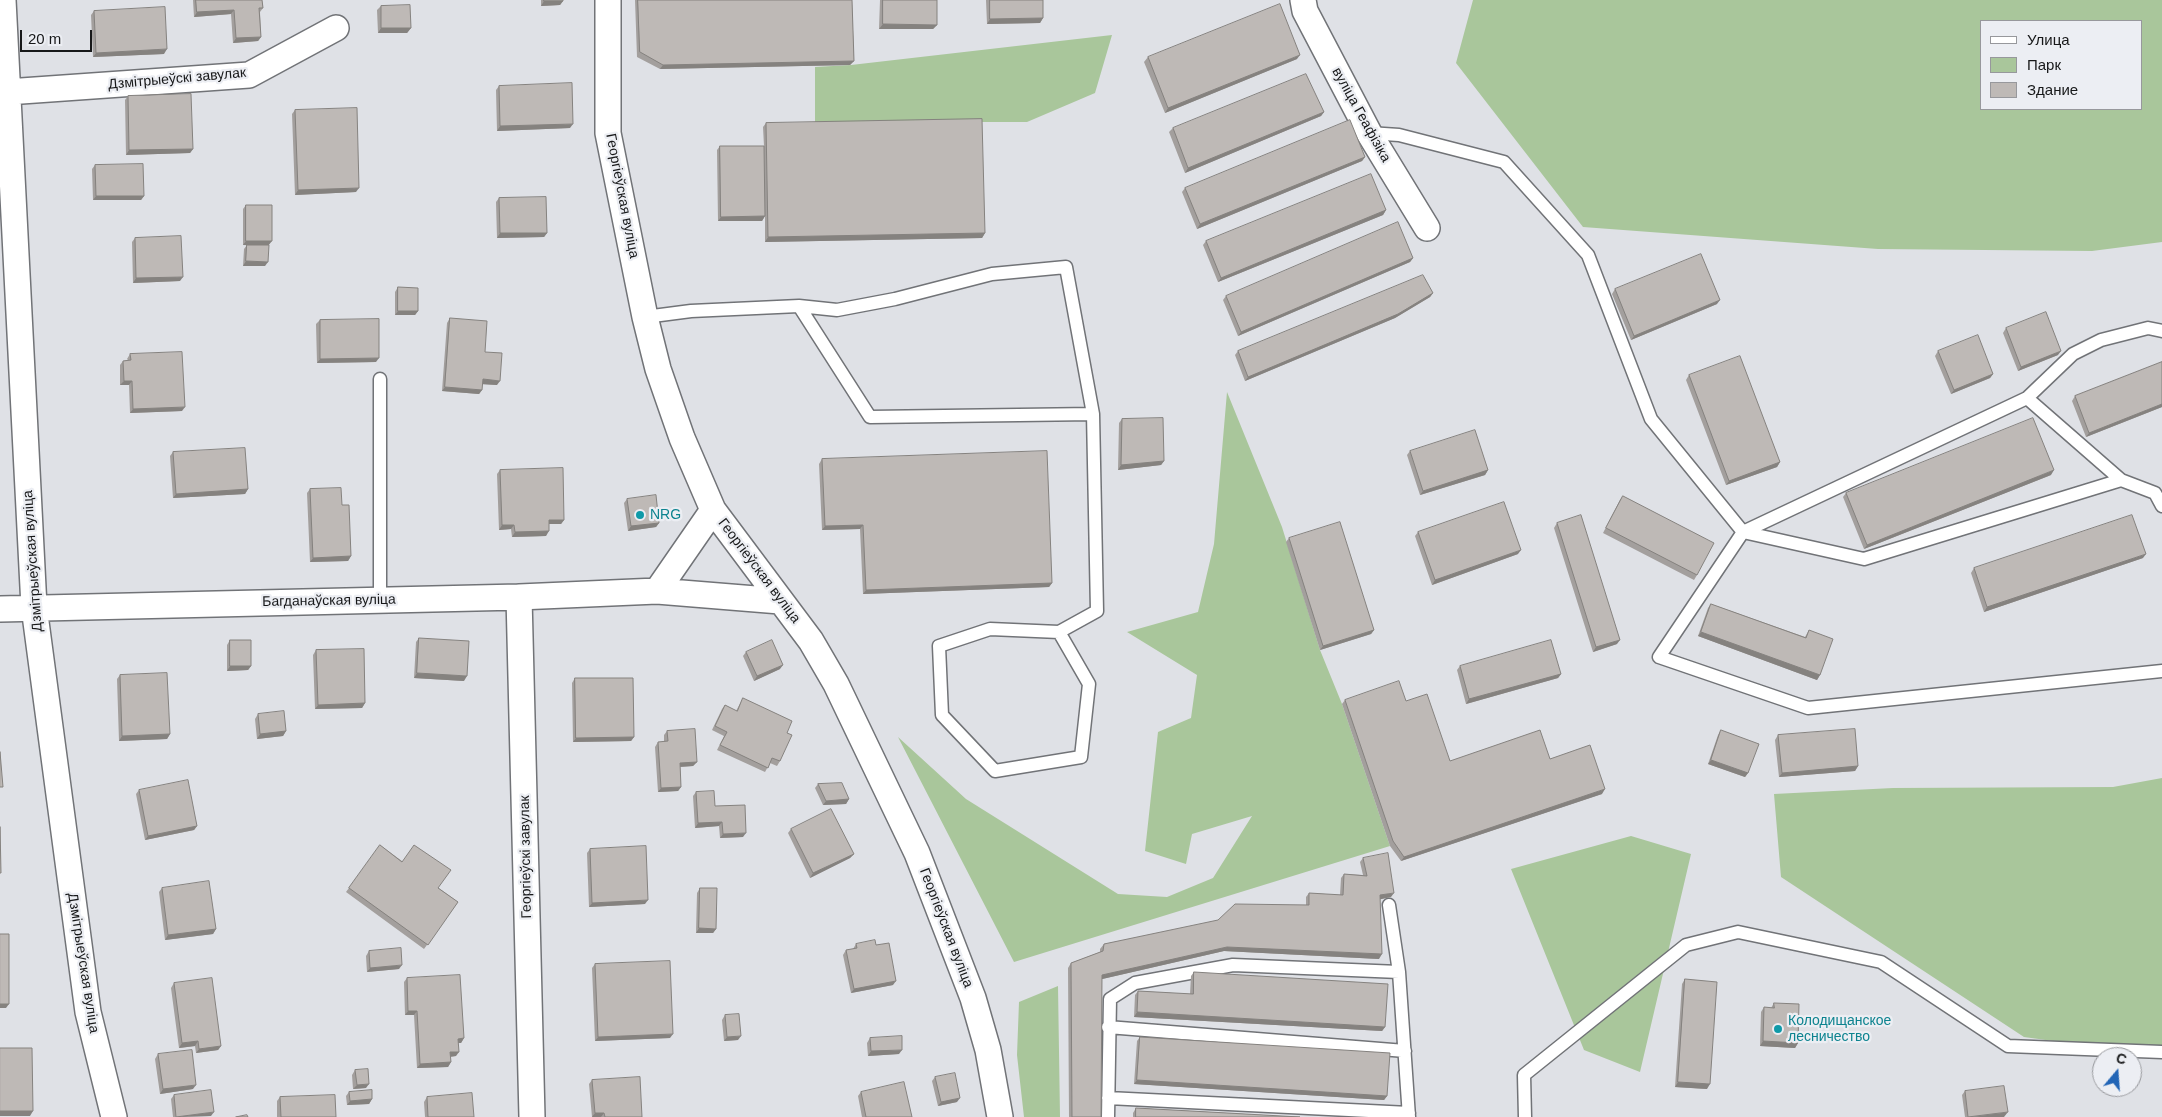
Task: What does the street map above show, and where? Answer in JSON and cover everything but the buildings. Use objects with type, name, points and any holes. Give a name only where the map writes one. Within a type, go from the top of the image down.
[{"type":"street","name":"Дзмітрыеўская вуліца","points":[[2,0],[34,607],[88,1012],[114,1117]]},
{"type":"street","name":"Георгіеўская вуліца","points":[[608,0],[608,133],[645,317],[658,369],[682,438],[713,510],[811,640],[836,684],[917,853],[973,998],[988,1050],[1000,1117]]},
{"type":"street","name":"вуліца Геафізіка","points":[[1303,0],[1305,11],[1369,133],[1427,228]]},
{"type":"street","name":"Дзмітрыеўскі завулак","points":[[7,92],[249,75],[336,28]]},
{"type":"street","points":[[657,591],[713,510]]},
{"type":"street","name":"Багданаўская вуліца","points":[[0,609],[519,597],[657,591],[780,601]]},
{"type":"street","name":"Георгіеўскі завулак","points":[[519,597],[532,1117]]},
{"type":"lane","points":[[1369,133],[1400,134],[1504,162],[1588,255],[1651,419],[1743,532],[1864,559],[2121,480]]},
{"type":"lane","points":[[645,317],[691,311],[799,306],[837,310],[895,299],[992,274],[1066,267],[1093,414],[1097,611],[1059,632],[990,629],[939,646],[942,715],[995,771],[1081,757],[1089,684],[1059,632]]},
{"type":"lane","points":[[799,306],[870,417],[1093,414]]},
{"type":"lane","points":[[2162,331],[2148,328],[2101,340],[2073,354],[2027,398],[1743,532],[1659,657],[1808,708],[2162,671]]},
{"type":"lane","points":[[380,379],[380,600]]},
{"type":"lane","points":[[2027,398],[2121,480],[2159,491],[2162,506]]},
{"type":"lane","points":[[1108,1098],[1409,1115],[1399,972],[1389,905]]},
{"type":"lane","points":[[1525,1117],[1524,1075],[1686,945],[1738,932],[1881,962],[2008,1046],[2162,1052]]},
{"type":"lane","points":[[1108,1117],[1108,1027],[1110,999],[1135,983],[1233,965],[1399,972]]},
{"type":"lane","points":[[1108,1027],[1405,1050]]},
{"type":"green space","points":[[1473,0],[2162,0],[2162,242],[2092,251],[1878,249],[1583,227],[1456,63]]},
{"type":"green space","points":[[1112,35],[1095,93],[1027,122],[815,122],[815,67],[851,65]]},
{"type":"green space","points":[[1227,392],[1282,527],[1320,650],[1342,704],[1390,846],[1014,962],[898,737],[966,799],[1118,894],[1167,897],[1213,878],[1252,816],[1192,834],[1186,864],[1145,851],[1158,732],[1191,718],[1197,675],[1127,632],[1198,612],[1214,544]]},
{"type":"green space","points":[[2162,778],[2162,1056],[2142,1053],[2142,1047],[2097,1047],[2024,1037],[1781,877],[1774,794],[1893,788],[2113,787]]},
{"type":"green space","points":[[1631,836],[1691,854],[1640,1072],[1584,1050],[1511,869]]},
{"type":"green space","points":[[1058,986],[1060,1117],[1024,1117],[1017,1055],[1019,1002]]},
{"type":"place","name":"NRG","points":[[640,515]]},
{"type":"place","name":"Колодищанское лесничество","points":[[1778,1029]]}]
